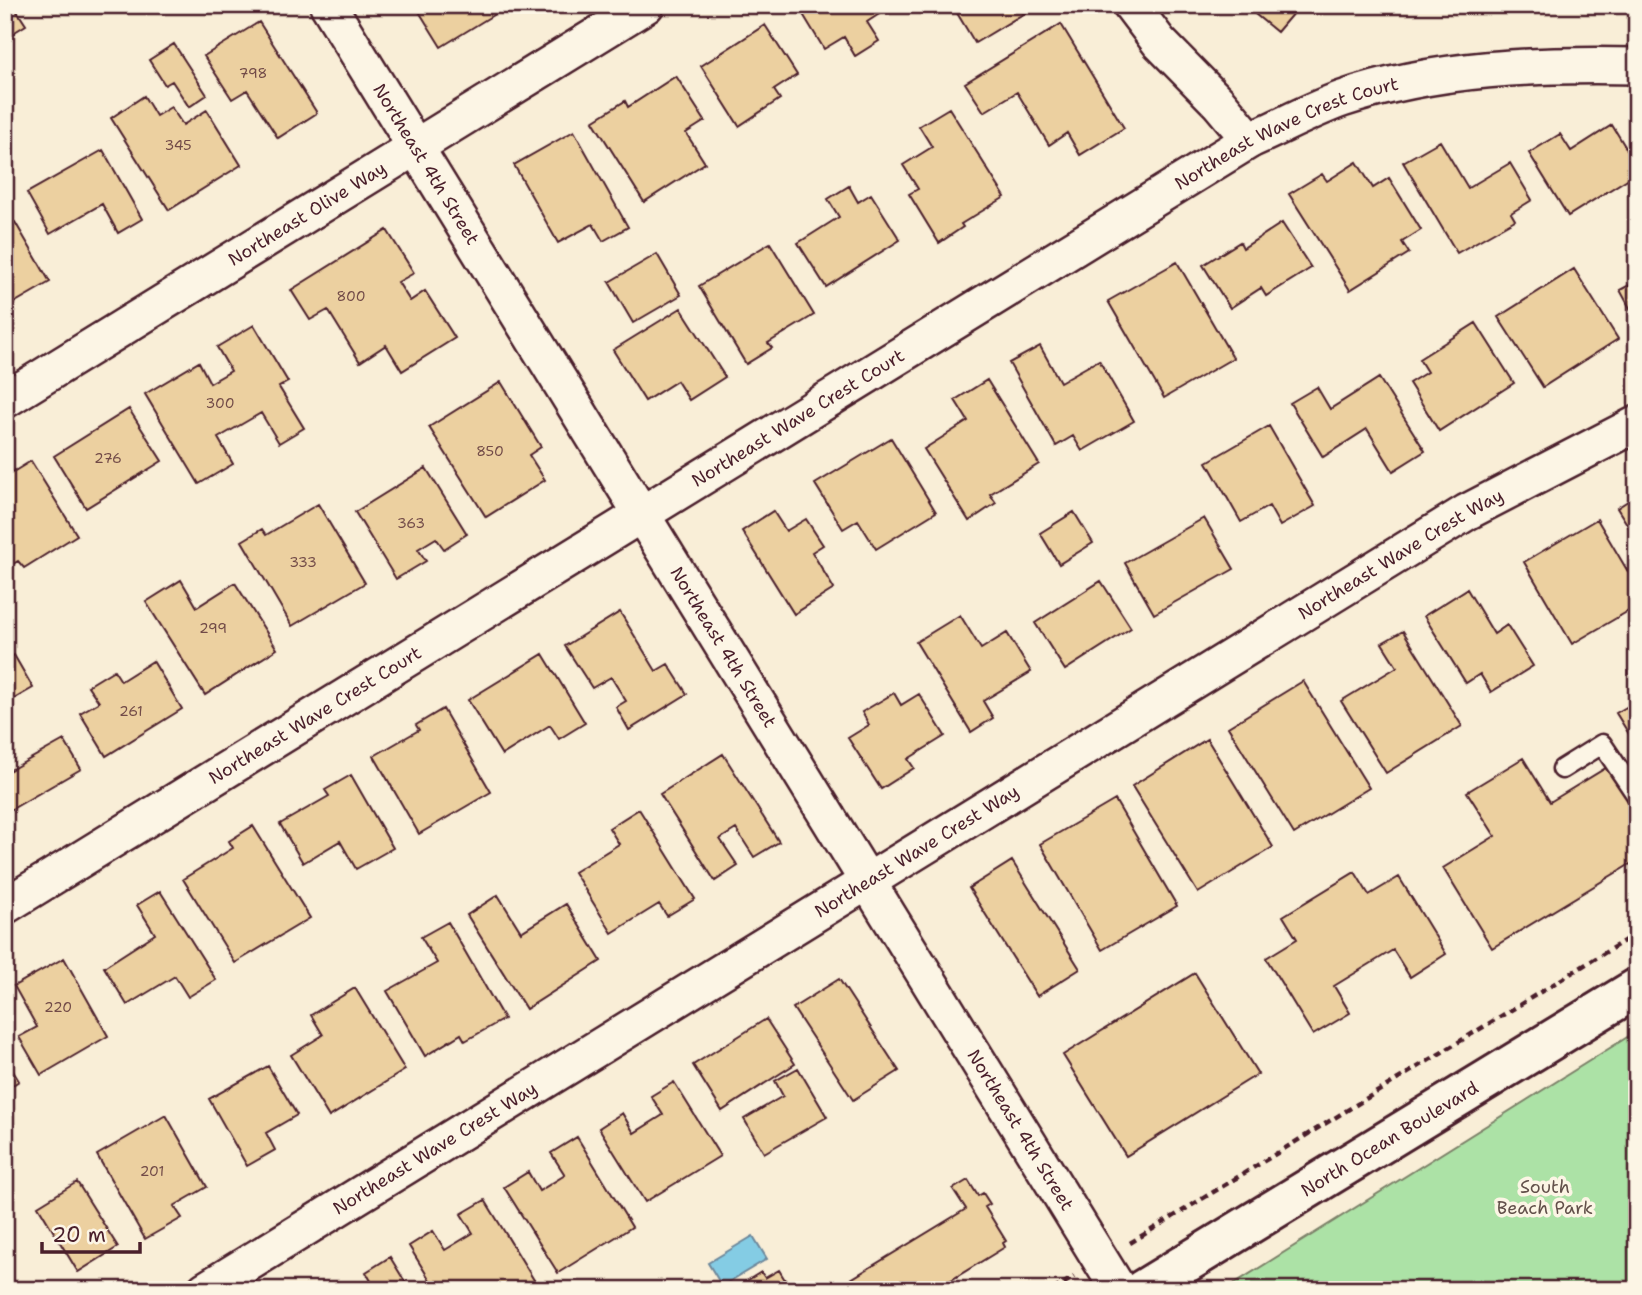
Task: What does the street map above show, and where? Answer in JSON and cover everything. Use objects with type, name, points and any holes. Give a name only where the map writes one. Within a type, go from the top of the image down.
[{"type":"main road","name":"North Ocean Boulevard","points":[[1142,1290],[1637,988]]},
{"type":"street","name":"Northeast 4th Street","points":[[328,5],[1119,1290]]},
{"type":"street","name":"Northeast Olive Way","points":[[5,400],[646,5]]},
{"type":"street","points":[[1131,5],[1159,42],[1219,103],[1250,140]]},
{"type":"street","name":"Northeast Wave Crest Court","points":[[5,906],[1250,140],[1341,100],[1406,82],[1469,71],[1578,64],[1637,66]]},
{"type":"street","name":"Northeast Wave Crest Way","points":[[205,1290],[1467,512],[1637,424]]},
{"type":"lane","points":[[1562,769],[1602,744],[1637,796]]},
{"type":"path","points":[[1053,1290],[1637,933]]},
{"type":"green space","name":"South Beach Park","points":[[1637,1031],[1637,1290],[1224,1290]]},
{"type":"water","points":[[753,1236],[767,1259],[722,1286],[708,1263]]},
{"type":"building","points":[[5,5],[13,5],[26,25],[5,38]]},
{"type":"building","points":[[415,5],[494,5],[498,12],[441,47]]},
{"type":"building","points":[[884,5],[887,9],[867,22],[879,41],[855,56],[844,37],[824,49],[798,6]]},
{"type":"building","points":[[970,5],[1038,5],[975,43],[957,13]]},
{"type":"building","points":[[1244,5],[1300,5],[1277,32]]},
{"type":"building","points":[[259,22],[317,113],[278,138],[247,90],[232,99],[204,56]]},
{"type":"building","points":[[1061,24],[1124,128],[1080,155],[1067,133],[1049,145],[1017,92],[984,112],[965,83]]},
{"type":"building","points":[[765,25],[797,75],[774,90],[780,99],[739,126],[701,66]]},
{"type":"building","points":[[174,44],[207,95],[189,107],[172,81],[165,85],[149,60]]},
{"type":"building","points":[[676,76],[705,121],[686,133],[705,163],[644,202],[593,121],[625,101],[628,107]]},
{"type":"building","points":[[144,96],[156,116],[171,107],[183,125],[207,110],[241,165],[169,210],[111,118]]},
{"type":"building","points":[[949,108],[1005,197],[961,224],[963,227],[939,243],[909,194],[918,189],[903,165],[932,147],[919,126]]},
{"type":"building","points":[[1612,125],[1637,166],[1637,173],[1568,216],[1529,153],[1560,134],[1571,151]]},
{"type":"building","points":[[574,131],[628,227],[603,241],[593,224],[558,243],[514,165]]},
{"type":"building","points":[[1440,141],[1468,188],[1510,163],[1532,200],[1511,213],[1515,220],[1457,253],[1403,162]]},
{"type":"building","points":[[103,150],[142,219],[118,233],[102,204],[50,234],[27,193]]},
{"type":"building","points":[[1357,162],[1373,188],[1389,178],[1421,230],[1402,242],[1409,253],[1350,290],[1289,194],[1322,174],[1327,181]]},
{"type":"building","points":[[849,186],[858,202],[871,194],[900,240],[826,287],[798,243],[839,217],[828,199]]},
{"type":"building","points":[[15,222],[50,282],[5,308],[5,227]]},
{"type":"building","points":[[1282,223],[1311,268],[1266,296],[1261,288],[1230,308],[1203,265],[1240,242],[1243,248]]},
{"type":"building","points":[[387,230],[414,273],[398,282],[410,301],[425,291],[455,338],[402,371],[386,345],[360,362],[328,310],[310,320],[291,290]]},
{"type":"building","points":[[770,243],[814,315],[768,343],[772,348],[746,364],[699,286]]},
{"type":"building","points":[[657,254],[681,295],[633,323],[609,282]]},
{"type":"building","points":[[1177,262],[1233,358],[1164,398],[1108,301]]},
{"type":"building","points":[[1574,269],[1618,339],[1543,387],[1498,317]]},
{"type":"building","points":[[1637,281],[1637,321],[1620,290]]},
{"type":"building","points":[[681,308],[725,377],[689,400],[677,381],[645,401],[613,350]]},
{"type":"building","points":[[1476,323],[1514,383],[1439,431],[1409,383],[1427,372],[1419,359]]},
{"type":"building","points":[[254,325],[288,382],[279,387],[304,428],[279,443],[261,413],[218,438],[233,464],[199,484],[145,394],[199,362],[210,383],[231,371],[217,347]]},
{"type":"building","points":[[1040,346],[1060,382],[1099,360],[1134,421],[1082,451],[1073,436],[1056,446],[1009,363]]},
{"type":"building","points":[[1379,378],[1425,451],[1393,471],[1367,429],[1323,457],[1290,403],[1317,387],[1330,409]]},
{"type":"building","points":[[987,380],[1039,464],[990,494],[996,503],[969,521],[924,449],[968,421],[955,400]]},
{"type":"building","points":[[501,382],[541,447],[529,455],[545,480],[486,517],[429,427]]},
{"type":"building","points":[[129,409],[162,461],[86,508],[54,456]]},
{"type":"building","points":[[1269,426],[1315,506],[1280,526],[1269,506],[1241,522],[1207,462]]},
{"type":"building","points":[[891,438],[936,512],[876,549],[858,520],[843,529],[815,484]]},
{"type":"building","points":[[31,461],[77,535],[24,568],[18,561],[5,569],[5,477]]},
{"type":"building","points":[[426,468],[467,534],[444,549],[436,538],[418,549],[426,561],[396,579],[355,512]]},
{"type":"building","points":[[1637,495],[1637,540],[1617,508]]},
{"type":"building","points":[[318,504],[365,583],[292,626],[242,541],[262,529],[266,535]]},
{"type":"building","points":[[773,511],[786,531],[806,519],[823,545],[812,552],[834,589],[794,614],[742,531]]},
{"type":"building","points":[[1074,512],[1093,543],[1059,564],[1040,533]]},
{"type":"building","points":[[1204,518],[1234,569],[1154,614],[1125,563]]},
{"type":"building","points":[[1597,519],[1637,587],[1637,606],[1572,644],[1524,562]]},
{"type":"building","points":[[181,580],[197,607],[235,583],[277,649],[205,695],[146,602]]},
{"type":"building","points":[[1101,581],[1131,628],[1065,670],[1035,623]]},
{"type":"building","points":[[1467,589],[1494,634],[1507,625],[1533,666],[1491,692],[1480,674],[1466,683],[1424,616]]},
{"type":"building","points":[[620,612],[656,671],[668,664],[687,694],[629,730],[616,707],[626,701],[611,677],[592,688],[565,646]]},
{"type":"building","points":[[960,615],[981,649],[1007,633],[1031,672],[983,701],[993,718],[971,732],[916,642]]},
{"type":"building","points":[[1403,631],[1462,726],[1386,773],[1341,701],[1397,667],[1382,643]]},
{"type":"building","points":[[543,654],[585,723],[559,739],[550,725],[502,755],[468,700]]},
{"type":"building","points":[[14,655],[33,688],[5,704],[5,660]]},
{"type":"building","points":[[153,661],[182,709],[106,756],[80,713],[99,702],[88,686],[114,670],[121,681]]},
{"type":"building","points":[[1303,681],[1369,788],[1294,834],[1228,727]]},
{"type":"building","points":[[894,693],[901,705],[919,694],[945,736],[908,759],[914,768],[881,789],[848,738],[869,725],[862,712]]},
{"type":"building","points":[[1637,701],[1637,747],[1616,713]]},
{"type":"building","points":[[443,709],[491,792],[419,834],[374,756],[419,730],[416,725]]},
{"type":"building","points":[[1207,739],[1273,847],[1198,893],[1132,786]]},
{"type":"building","points":[[64,740],[81,769],[5,813],[5,773]]},
{"type":"building","points":[[723,754],[779,842],[754,857],[736,829],[720,839],[738,866],[715,881],[660,794]]},
{"type":"building","points":[[1523,758],[1550,802],[1614,763],[1637,801],[1637,860],[1492,948],[1443,868],[1495,836],[1467,792]]},
{"type":"building","points":[[351,775],[393,848],[356,869],[340,841],[303,863],[280,824],[329,796],[325,790]]},
{"type":"building","points":[[1115,800],[1177,906],[1102,950],[1040,844]]},
{"type":"building","points":[[639,809],[695,899],[667,916],[659,904],[612,933],[574,872],[619,844],[609,828]]},
{"type":"building","points":[[253,826],[310,918],[235,963],[183,879],[233,848],[229,841]]},
{"type":"building","points":[[1012,861],[1080,969],[1037,996],[969,888]]},
{"type":"building","points":[[1355,872],[1369,895],[1399,877],[1446,954],[1410,977],[1393,950],[1334,986],[1350,1013],[1313,1035],[1266,958],[1297,939],[1283,916]]},
{"type":"building","points":[[160,891],[216,980],[188,997],[175,976],[127,1005],[104,967],[155,934],[137,905]]},
{"type":"building","points":[[498,895],[521,932],[566,904],[601,961],[526,1009],[467,915]]},
{"type":"building","points":[[448,922],[504,1019],[465,1041],[461,1034],[425,1056],[387,991],[437,963],[421,937]]},
{"type":"building","points":[[64,958],[108,1036],[41,1075],[19,1037],[37,1027],[14,986]]},
{"type":"building","points":[[1195,973],[1258,1074],[1126,1156],[1063,1055]]},
{"type":"building","points":[[839,979],[899,1071],[853,1100],[793,1008]]},
{"type":"building","points":[[355,988],[405,1070],[329,1117],[291,1055],[323,1035],[311,1015]]},
{"type":"building","points":[[766,1019],[795,1064],[722,1111],[693,1065]]},
{"type":"building","points":[[5,1058],[19,1081],[5,1090]]},
{"type":"building","points":[[268,1066],[297,1115],[266,1133],[275,1150],[247,1166],[209,1099]]},
{"type":"building","points":[[798,1068],[827,1117],[764,1153],[744,1119],[783,1096],[775,1081]]},
{"type":"building","points":[[674,1082],[720,1156],[645,1202],[599,1128],[622,1113],[634,1133],[663,1115],[651,1096]]},
{"type":"building","points":[[166,1115],[207,1187],[174,1206],[182,1218],[145,1239],[97,1155]]},
{"type":"building","points":[[577,1137],[632,1227],[558,1273],[504,1187],[528,1172],[539,1191],[565,1175],[551,1153]]},
{"type":"building","points":[[968,1180],[978,1196],[983,1193],[990,1204],[985,1207],[1006,1241],[1003,1243],[1005,1247],[935,1290],[833,1290],[966,1209],[953,1189]]},
{"type":"building","points":[[77,1182],[118,1247],[78,1272],[38,1206]]},
{"type":"building","points":[[485,1200],[537,1285],[530,1290],[436,1290],[409,1246],[433,1231],[445,1250],[473,1233],[461,1214]]},
{"type":"building","points":[[390,1257],[410,1290],[376,1290],[366,1272]]},
{"type":"building","points":[[779,1270],[791,1290],[732,1290],[761,1272],[765,1278]]}]
